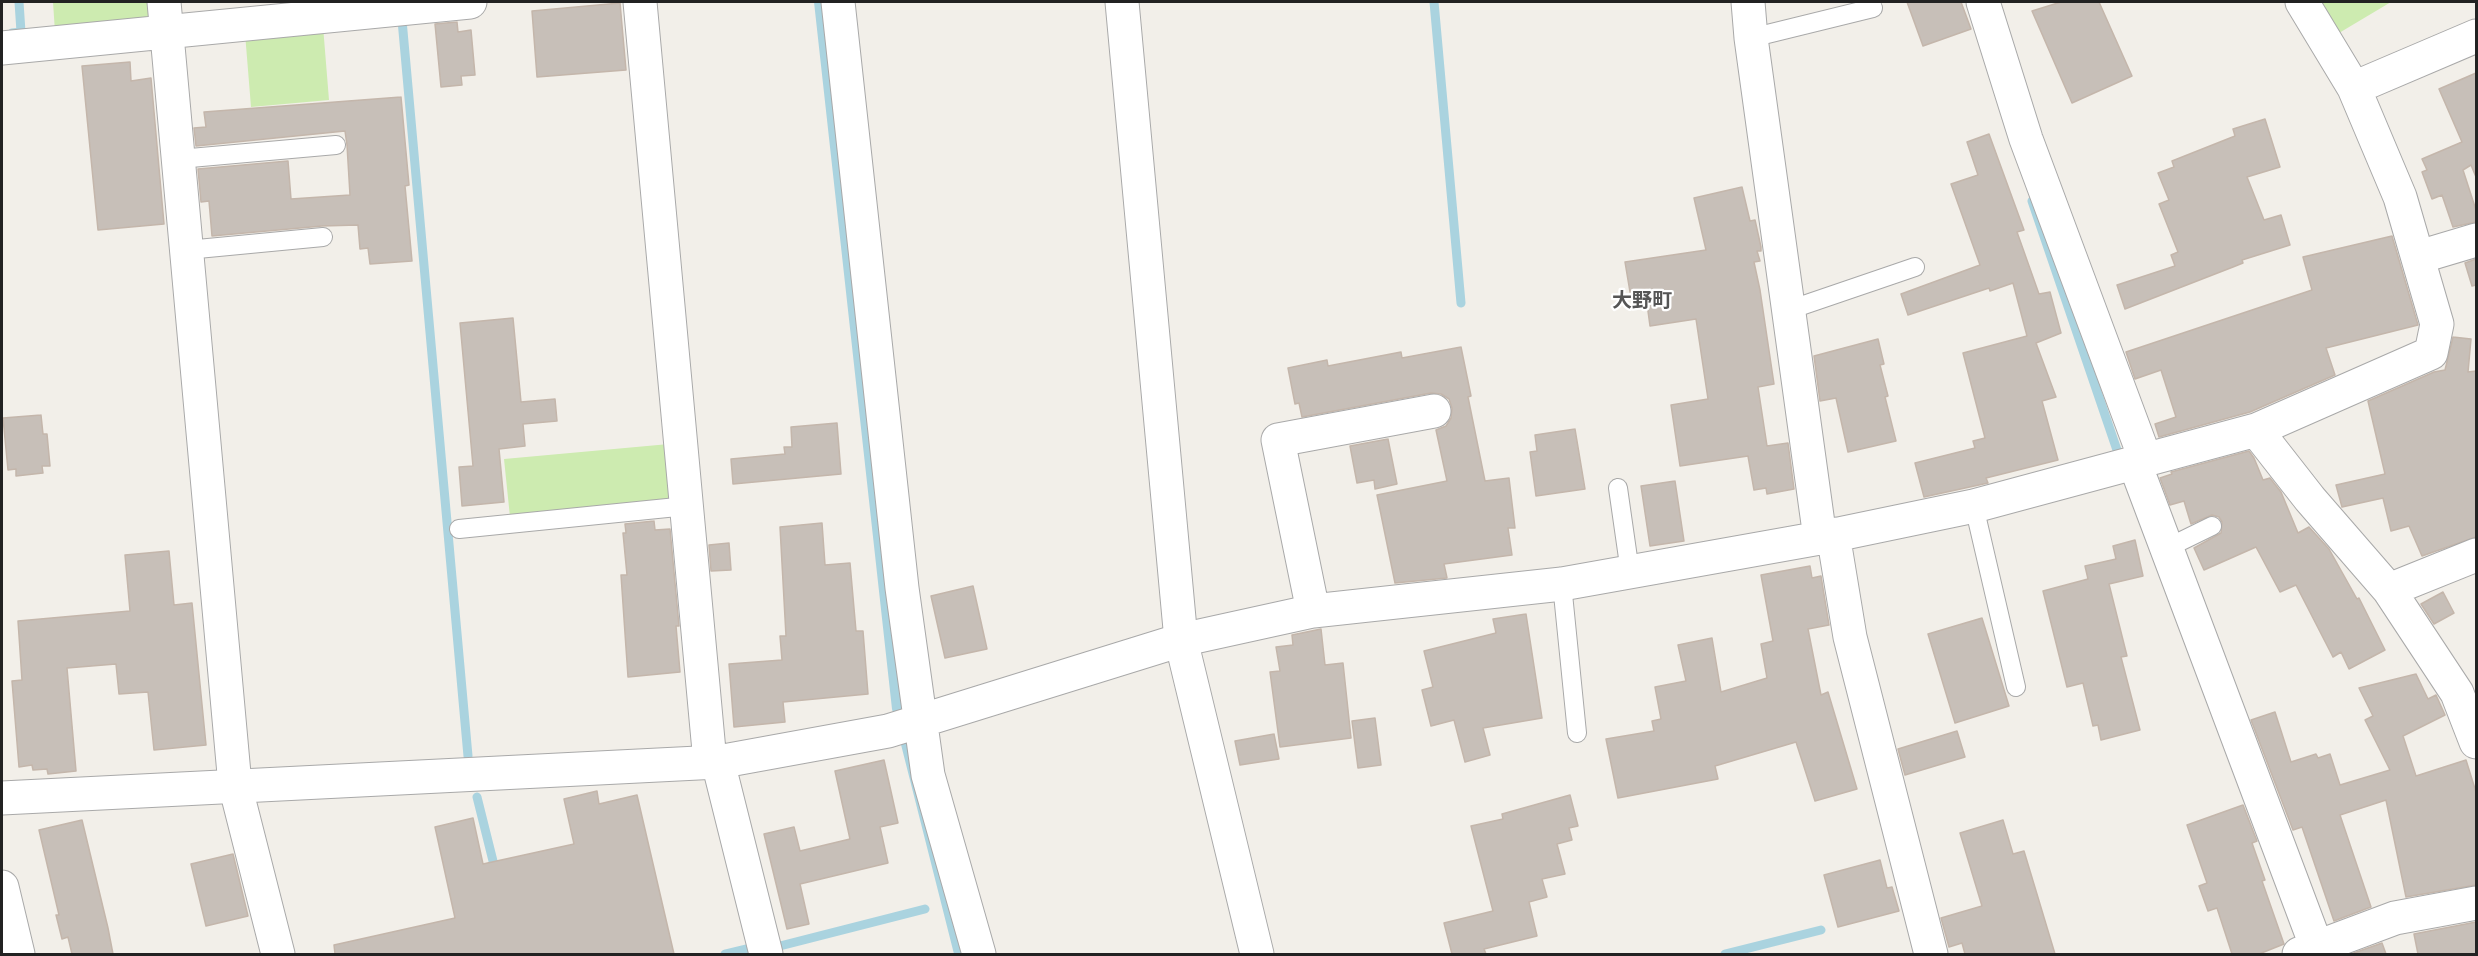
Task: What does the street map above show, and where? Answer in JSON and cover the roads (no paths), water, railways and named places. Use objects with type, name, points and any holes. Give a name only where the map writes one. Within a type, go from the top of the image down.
[{"type":"street","points":[[2,48],[165,17],[470,2]]},
{"type":"street","points":[[640,2],[687,506],[714,762],[766,954]]},
{"type":"street","points":[[838,2],[901,576],[910,724],[928,775],[979,954]]},
{"type":"street","points":[[1122,2],[1180,640],[1257,954]]},
{"type":"street","points":[[1748,2],[1789,309],[1827,536],[1850,637],[1931,954]]},
{"type":"street","points":[[1983,2],[2026,139],[2141,462],[2167,548],[2308,951],[2395,918],[2476,903]]},
{"type":"street","points":[[2,798],[714,762],[910,724],[1180,640],[1313,611],[1562,584],[1827,536],[1974,506],[2256,430],[2431,353],[2437,324],[2400,197],[2354,88],[2302,2]]},
{"type":"street","points":[[165,17],[235,785],[278,954]]},
{"type":"street","points":[[2354,88],[2476,36]]},
{"type":"street","points":[[2419,257],[2476,240]]},
{"type":"street","points":[[1313,611],[1278,440],[1434,411]]},
{"type":"street","points":[[2256,430],[2310,499],[2389,590],[2457,693],[2476,742]]},
{"type":"street","points":[[2389,590],[2476,555]]},
{"type":"street","points":[[2,887],[18,954]]},
{"type":"lane","points":[[1751,38],[1873,8]]},
{"type":"lane","points":[[179,159],[336,145]]},
{"type":"lane","points":[[187,250],[323,237]]},
{"type":"lane","points":[[1789,309],[1915,267]]},
{"type":"lane","points":[[1618,488],[1630,572]]},
{"type":"lane","points":[[459,529],[687,506]]},
{"type":"lane","points":[[1974,506],[2016,687]]},
{"type":"lane","points":[[2167,548],[2212,525]]},
{"type":"lane","points":[[1562,584],[1576,733]]},
{"type":"water","points":[[814,2],[825,2],[900,694],[964,954],[954,954],[892,709]]},
{"type":"waterway","points":[[12,33],[21,32],[19,2]]},
{"type":"waterway","points":[[1434,2],[1461,303]]},
{"type":"waterway","points":[[402,20],[468,756]]},
{"type":"waterway","points":[[2032,201],[2118,453]]},
{"type":"waterway","points":[[477,797],[496,873]]},
{"type":"waterway","points":[[776,947],[925,909]]},
{"type":"waterway","points":[[1725,954],[1821,930]]},
{"type":"waterway","points":[[725,954],[754,947]]},
{"type":"district","name":"大野町","points":[[1642,301]]}]
